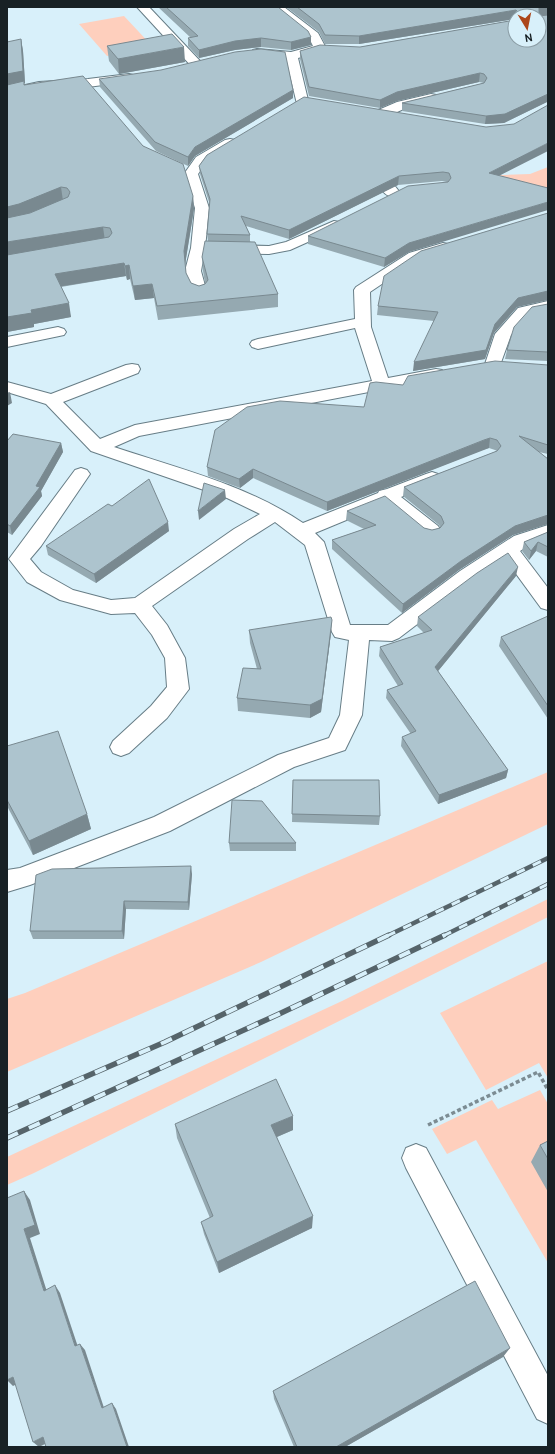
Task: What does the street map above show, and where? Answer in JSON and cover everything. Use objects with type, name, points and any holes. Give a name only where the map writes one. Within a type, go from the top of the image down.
[{"type":"lane","points":[[143,7],[197,65]]},
{"type":"lane","points":[[277,7],[314,36],[320,48]]},
{"type":"lane","points":[[242,55],[261,52],[291,56],[320,48],[336,49]]},
{"type":"lane","points":[[291,56],[302,100]]},
{"type":"lane","points":[[183,68],[212,61]]},
{"type":"lane","points":[[7,93],[39,86],[88,83],[140,77]]},
{"type":"lane","points":[[88,83],[98,95]]},
{"type":"lane","points":[[381,114],[402,105],[440,96]]},
{"type":"lane","points":[[288,108],[302,100],[316,103]]},
{"type":"lane","points":[[366,112],[403,118]]},
{"type":"lane","points":[[191,174],[201,160],[242,136]]},
{"type":"lane","points":[[177,168],[191,174],[202,208],[198,248],[193,271],[199,293]]},
{"type":"lane","points":[[382,181],[393,195]]},
{"type":"lane","points":[[198,248],[269,250],[290,246],[344,219]]},
{"type":"lane","points":[[381,383],[363,322],[362,290],[414,256],[458,242]]},
{"type":"lane","points":[[494,365],[503,334],[524,312],[548,306]]},
{"type":"lane","points":[[258,344],[363,322]]},
{"type":"lane","points":[[7,342],[58,332]]},
{"type":"lane","points":[[52,400],[132,369]]},
{"type":"lane","points":[[97,447],[135,431],[381,383],[456,370]]},
{"type":"lane","points":[[7,387],[52,400],[97,447],[234,494],[275,513],[301,531],[314,542],[342,632],[392,633],[467,576],[510,548],[521,541],[548,532]]},
{"type":"lane","points":[[301,531],[445,472]]},
{"type":"lane","points":[[80,474],[20,559],[34,577],[67,595],[111,607],[140,605],[241,534],[275,513]]},
{"type":"lane","points":[[386,495],[431,531]]},
{"type":"lane","points":[[510,548],[548,603]]},
{"type":"lane","points":[[121,747],[159,712],[178,689],[175,658],[160,630],[140,605]]},
{"type":"lane","points":[[7,881],[21,878],[162,824],[286,761],[337,744],[351,715],[360,632]]},
{"type":"lane","points":[[416,1158],[548,1408]]},
{"type":"path","points":[[425,1126],[538,1072],[548,1090]]},
{"type":"shaded area","points":[[124,16],[153,47],[107,56],[79,24]]},
{"type":"shaded area","points":[[548,167],[548,192],[479,176],[530,174]]},
{"type":"shaded area","points":[[548,772],[548,824],[261,962],[7,1072],[7,999],[25,993]]},
{"type":"shaded area","points":[[548,899],[548,917],[34,1173],[7,1185],[7,1157],[342,1001]]},
{"type":"shaded area","points":[[548,961],[548,1078],[539,1063],[486,1090],[440,1013]]},
{"type":"shaded area","points":[[540,1090],[548,1104],[548,1263],[476,1140],[447,1154],[432,1129],[492,1100],[498,1109]]},
{"type":"building","points":[[166,7],[278,7],[308,31],[311,37],[291,42],[261,38],[235,41],[199,50],[188,38],[198,36]]},
{"type":"building","points":[[297,7],[548,7],[507,8],[507,11],[359,36],[325,35],[319,24]]},
{"type":"building","points":[[548,15],[548,94],[505,114],[486,116],[402,103],[484,83],[487,78],[484,74],[480,73],[397,92],[380,100],[309,87],[300,51],[320,45],[360,47],[507,21],[507,48],[547,48]]},
{"type":"building","points":[[172,34],[184,47],[118,59],[107,46]]},
{"type":"building","points":[[21,39],[23,71],[7,74],[7,42]]},
{"type":"building","points":[[261,49],[285,52],[293,90],[195,147],[188,157],[155,142],[99,79],[161,70],[235,52]]},
{"type":"building","points":[[83,76],[143,146],[183,164],[193,196],[184,251],[186,273],[191,283],[199,286],[205,284],[208,280],[202,257],[205,241],[255,242],[278,294],[157,306],[152,284],[133,286],[129,265],[125,266],[124,263],[55,274],[69,303],[31,310],[32,313],[7,317],[7,255],[109,237],[112,233],[110,228],[103,227],[7,242],[7,218],[30,213],[68,197],[70,192],[67,188],[61,187],[19,204],[7,207],[7,85],[24,81],[24,85]]},
{"type":"building","points":[[304,97],[486,127],[514,124],[548,105],[548,143],[489,173],[548,188],[548,202],[409,243],[385,258],[308,236],[408,186],[448,182],[451,178],[449,173],[443,172],[399,176],[289,230],[241,216],[250,235],[207,234],[210,199],[199,166],[207,155]]},
{"type":"building","points":[[548,213],[548,291],[518,298],[495,324],[486,350],[414,362],[438,312],[378,306],[384,276],[421,251]]},
{"type":"building","points":[[548,304],[548,352],[507,350],[514,327],[532,307]]},
{"type":"building","points":[[495,361],[548,365],[548,445],[519,436],[548,459],[548,515],[515,526],[461,561],[403,604],[332,540],[376,525],[347,511],[385,496],[424,528],[432,530],[440,528],[444,523],[441,516],[404,487],[497,451],[501,446],[497,440],[490,438],[484,440],[327,502],[253,469],[239,479],[207,467],[215,430],[247,407],[280,401],[364,407],[370,383],[376,382],[403,385],[408,376]]},
{"type":"building","points":[[13,434],[61,443],[36,486],[40,487],[10,526],[7,524],[7,441]]},
{"type":"building","points":[[149,479],[168,522],[94,574],[46,546],[108,504],[112,506]]},
{"type":"building","points":[[204,483],[225,490],[198,511]]},
{"type":"building","points":[[548,532],[548,547],[538,542],[531,551],[524,542]]},
{"type":"building","points":[[508,553],[518,567],[435,667],[508,770],[439,795],[402,737],[416,731],[387,690],[403,684],[380,647],[432,630],[418,617],[477,573]]},
{"type":"building","points":[[548,616],[548,706],[501,637]]},
{"type":"building","points":[[331,617],[332,620],[322,699],[310,705],[237,698],[243,668],[261,669],[249,630]]},
{"type":"building","points":[[58,731],[87,814],[29,841],[7,800],[7,746]]},
{"type":"building","points":[[293,780],[379,780],[380,816],[292,814]]},
{"type":"building","points":[[232,800],[262,801],[296,843],[229,843]]},
{"type":"building","points":[[191,866],[188,902],[124,901],[122,931],[30,931],[36,875],[52,869]]},
{"type":"building","points":[[276,1079],[293,1116],[271,1125],[313,1216],[217,1262],[201,1222],[213,1216],[175,1124]]},
{"type":"building","points":[[548,1141],[548,1159],[540,1145]]},
{"type":"building","points":[[24,1191],[35,1225],[24,1229],[44,1291],[55,1285],[75,1346],[80,1344],[102,1408],[112,1403],[127,1447],[46,1447],[43,1437],[33,1442],[13,1377],[7,1380],[7,1198]]},
{"type":"building","points":[[475,1281],[510,1348],[336,1447],[297,1447],[273,1391]]},
{"type":"railway","points":[[387,936],[548,858]]},
{"type":"railway","points":[[443,936],[548,884]]},
{"type":"railway","points":[[7,1111],[165,1042],[389,935]]},
{"type":"railway","points":[[7,1138],[279,1014],[445,935]]}]
